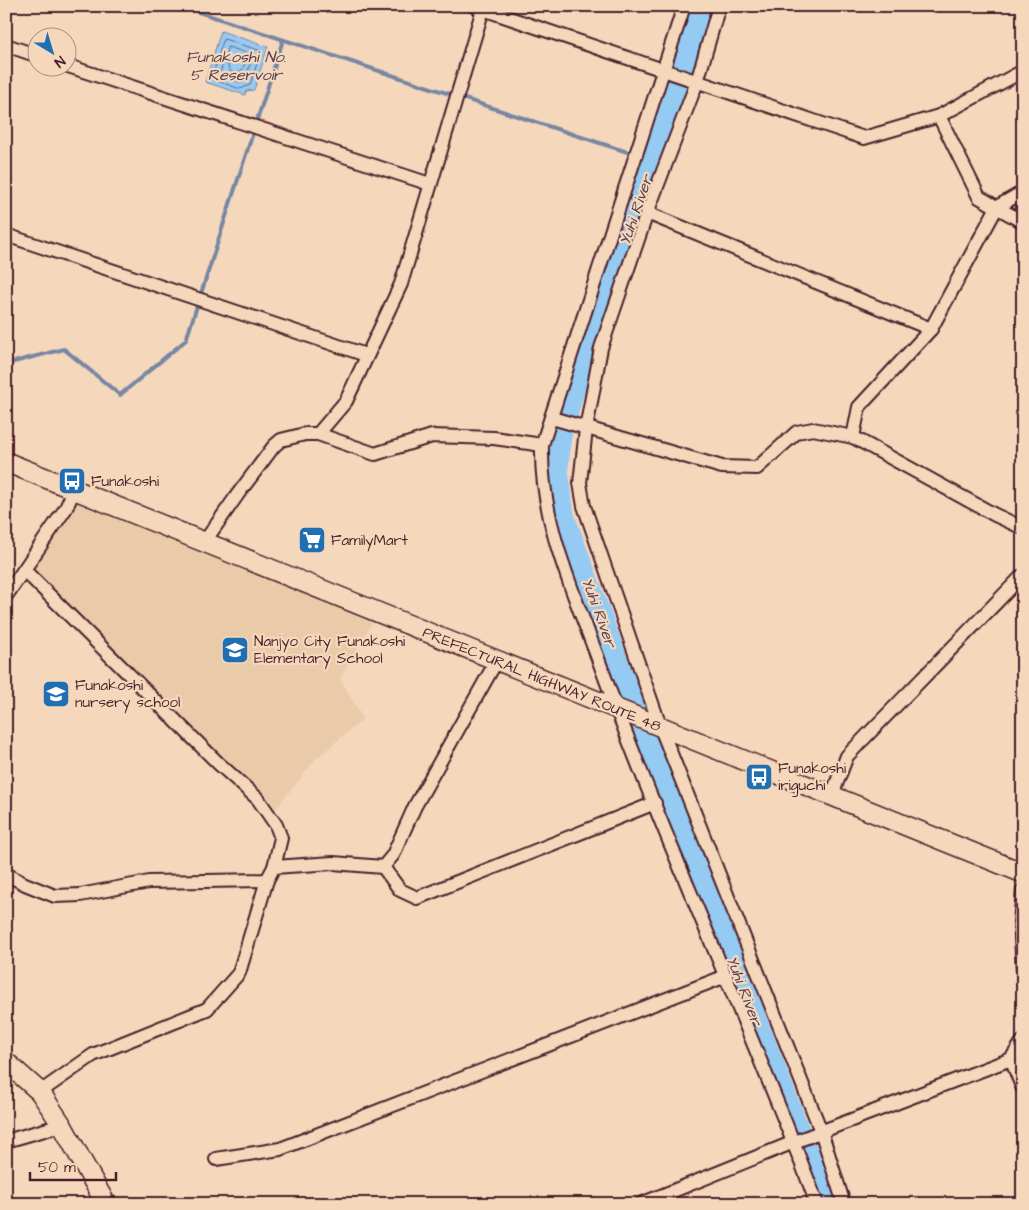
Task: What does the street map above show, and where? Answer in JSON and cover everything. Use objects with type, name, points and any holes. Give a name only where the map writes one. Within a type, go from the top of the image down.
[{"type":"main road","name":"PREFECTURAL HIGHWAY ROUTE 48","points":[[6,462],[1023,873]]},
{"type":"main road","points":[[6,1062],[40,1092],[62,1125],[106,1204]]},
{"type":"street","points":[[684,6],[542,445],[542,475],[546,505],[562,560],[655,803],[794,1142],[817,1204]]},
{"type":"street","points":[[719,6],[697,82],[648,213],[601,348],[586,429],[580,483],[584,506],[656,724],[821,1131],[844,1204]]},
{"type":"street","points":[[318,434],[346,401],[366,354],[400,284],[479,8],[864,138],[939,116],[1023,71]]},
{"type":"street","points":[[6,45],[28,53]]},
{"type":"street","points":[[78,69],[430,184]]},
{"type":"street","points":[[939,116],[979,197],[1023,222]]},
{"type":"street","points":[[853,437],[859,407],[931,329],[998,207],[1023,192]]},
{"type":"street","points":[[648,213],[931,329]]},
{"type":"street","points":[[6,235],[366,354]]},
{"type":"street","points":[[552,418],[722,467],[757,468],[797,432],[813,430],[853,437],[995,515],[1023,528]]},
{"type":"street","points":[[205,541],[274,446],[281,440],[305,434],[318,434],[375,454],[432,436],[494,438],[542,445]]},
{"type":"street","points":[[6,596],[66,508],[74,490]]},
{"type":"street","points":[[24,570],[218,763],[258,799],[276,825],[281,838],[274,867],[267,880],[240,973],[207,1009],[93,1055],[40,1092]]},
{"type":"street","points":[[834,796],[835,787],[847,756],[1023,575]]},
{"type":"street","points":[[383,867],[392,854],[415,806],[497,660]]},
{"type":"street","points":[[274,867],[333,863],[383,867],[400,890],[417,898],[655,803]]},
{"type":"street","points":[[6,874],[24,884],[56,896],[80,895],[148,882],[267,880]]},
{"type":"street","points":[[1023,890],[1020,922],[1023,970]]},
{"type":"street","points":[[216,1159],[280,1148],[726,976]]},
{"type":"street","points":[[641,1204],[821,1131],[1011,1059],[1023,1041]]},
{"type":"street","points":[[1011,1059],[1023,1089]]},
{"type":"street","points":[[6,1141],[62,1125]]},
{"type":"shaded area","name":"Nanjyo City Funakoshi Elementary School","points":[[78,501],[372,623],[340,678],[363,719],[316,759],[274,811],[37,576],[36,564]]},
{"type":"water","name":"Funakoshi No. 5 Reservoir","points":[[221,31],[268,47],[254,90],[246,91],[245,95],[205,82]]},
{"type":"waterway","points":[[180,6],[652,160]]},
{"type":"waterway","name":"Yuhi River","points":[[701,6],[672,104],[585,352],[561,436],[558,469],[564,516],[628,689],[828,1204]]},
{"type":"waterway","points":[[6,364],[64,349],[120,395],[186,340],[283,40]]},
{"type":"place","name":"Funakoshi","points":[[72,481]]},
{"type":"place","name":"FamilyMart","points":[[312,540]]},
{"type":"place","name":"Nanjyo City Funakoshi Elementary School","points":[[235,650]]},
{"type":"place","name":"Funakoshi nursery school","points":[[56,694]]},
{"type":"place","name":"Funakoshi iriguchi","points":[[759,777]]}]
